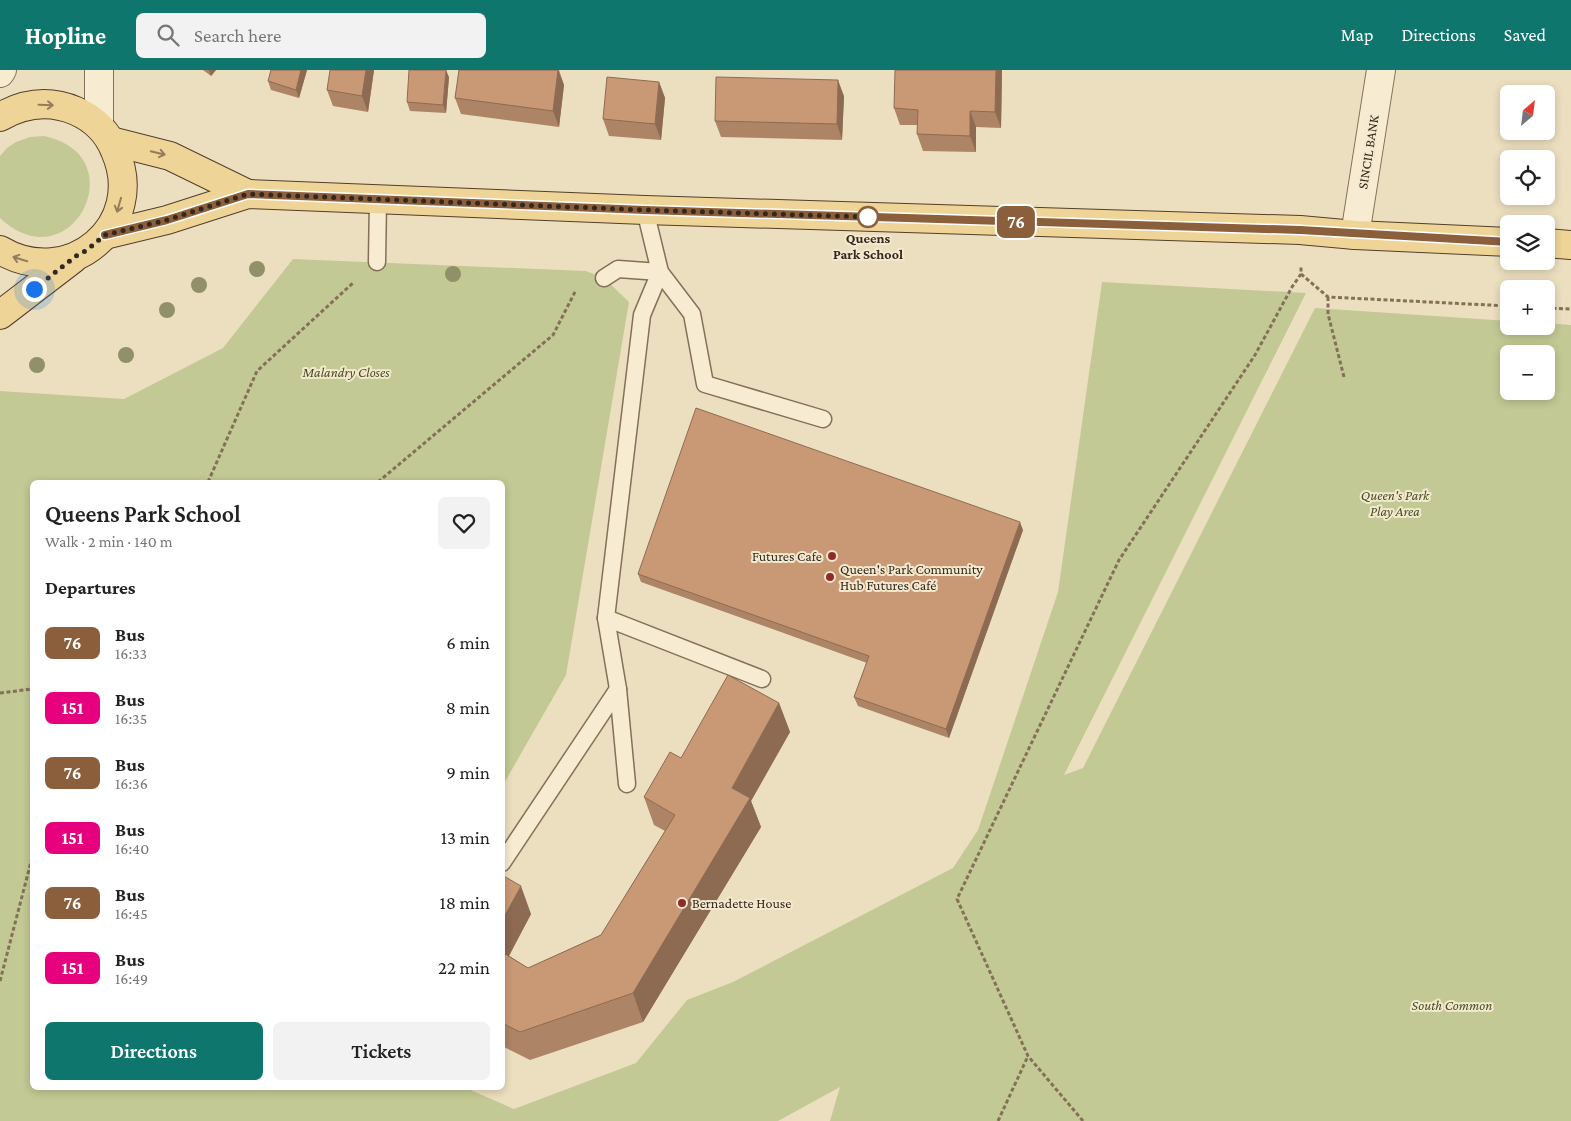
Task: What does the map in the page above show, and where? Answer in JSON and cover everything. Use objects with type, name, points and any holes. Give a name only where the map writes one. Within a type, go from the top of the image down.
[{"type":"main road","points":[[0,116],[17,108],[34,104],[51,104],[68,108],[84,115],[105,133],[170,156],[248,194]]},
{"type":"main road","points":[[0,315],[105,235],[116,217],[122,199],[123,179],[119,160],[105,133]]},
{"type":"main road","points":[[105,235],[167,220],[248,194],[645,210],[1290,230],[1500,242]]},
{"type":"main road","points":[[1555,244],[1571,245]]},
{"type":"main road","points":[[0,250],[24,261],[39,263],[54,262],[76,256]]},
{"type":"street","points":[[99,70],[105,133]]},
{"type":"street","name":"SINCIL BANK","points":[[1355,234],[1381,70]]},
{"type":"lane","points":[[377,262],[378,199]]},
{"type":"lane","points":[[645,210],[660,272],[692,314],[705,384],[823,418]]},
{"type":"lane","points":[[604,278],[618,269],[660,272]]},
{"type":"lane","points":[[627,784],[618,690],[606,618],[642,315],[660,272]]},
{"type":"lane","points":[[606,618],[762,679]]},
{"type":"lane","points":[[505,859],[618,690]]},
{"type":"path","points":[[209,480],[257,372],[377,262]]},
{"type":"path","points":[[1084,1121],[1028,1056],[957,899],[1119,560],[1255,355],[1301,274],[1328,297],[1500,306]]},
{"type":"path","points":[[380,480],[553,335],[578,287]]},
{"type":"path","points":[[1328,297],[1328,314],[1344,377]]},
{"type":"path","points":[[1555,308],[1571,309]]},
{"type":"path","points":[[0,693],[30,689]]},
{"type":"path","points":[[0,981],[30,866]]},
{"type":"path","points":[[998,1121],[1028,1056]]},
{"type":"green space","points":[[44,136],[72,148],[86,166],[90,188],[83,209],[70,227],[50,236],[26,234],[0,218],[0,156],[16,142],[30,137]]},
{"type":"green space","points":[[293,259],[586,271],[604,278],[629,302],[566,675],[505,782],[505,480],[30,480],[30,1090],[471,1090],[514,1109],[636,1063],[687,1000],[733,982],[953,868],[978,830],[1058,592],[1102,282],[1306,293],[1064,775],[1083,768],[1315,308],[1500,320],[1500,335],[1555,335],[1555,324],[1571,325],[1571,1121],[830,1121],[840,1087],[778,1121],[0,1121],[0,391],[124,399],[223,348]]},
{"type":"building","points":[[271,70],[301,70],[296,90],[268,81]]},
{"type":"building","points":[[330,70],[366,70],[362,96],[327,90]]},
{"type":"building","points":[[409,70],[446,70],[443,105],[407,102]]},
{"type":"building","points":[[459,70],[558,70],[553,111],[455,98]]},
{"type":"building","points":[[895,70],[996,70],[995,112],[970,111],[970,136],[917,134],[918,110],[894,108]]},
{"type":"building","points":[[607,77],[659,82],[655,124],[603,119]]},
{"type":"building","points":[[716,77],[838,80],[837,124],[715,121]]},
{"type":"building","name":"Futures Cafe","points":[[696,408],[1020,522],[946,729],[854,697],[869,656],[638,574]]},
{"type":"building","points":[[728,675],[779,703],[732,788],[750,798],[633,993],[520,1032],[505,1024],[505,954],[528,968],[601,935],[675,815],[644,797],[670,752],[681,758]]},
{"type":"building","points":[[505,877],[521,886],[505,915]]},
{"type":"bus line","name":"76","points":[[105,235],[167,220],[248,194],[645,210],[1300,230],[1500,242]]},
{"type":"place","name":"Queens Park School","points":[[868,217]]},
{"type":"place","name":"Futures Cafe","points":[[832,556]]},
{"type":"place","name":"Queen's Park Community Hub Futures Café","points":[[830,577]]},
{"type":"place","name":"Bernadette House","points":[[682,903]]},
{"type":"route","points":[[34,289],[76,256],[97,243],[105,235],[167,220],[248,194],[868,217]]},
{"type":"park label","name":"Malandry Closes","points":[[346,372]]},
{"type":"park label","name":"Queen's Park Play Area","points":[[1395,504]]},
{"type":"park label","name":"South Common","points":[[1452,1005]]}]
